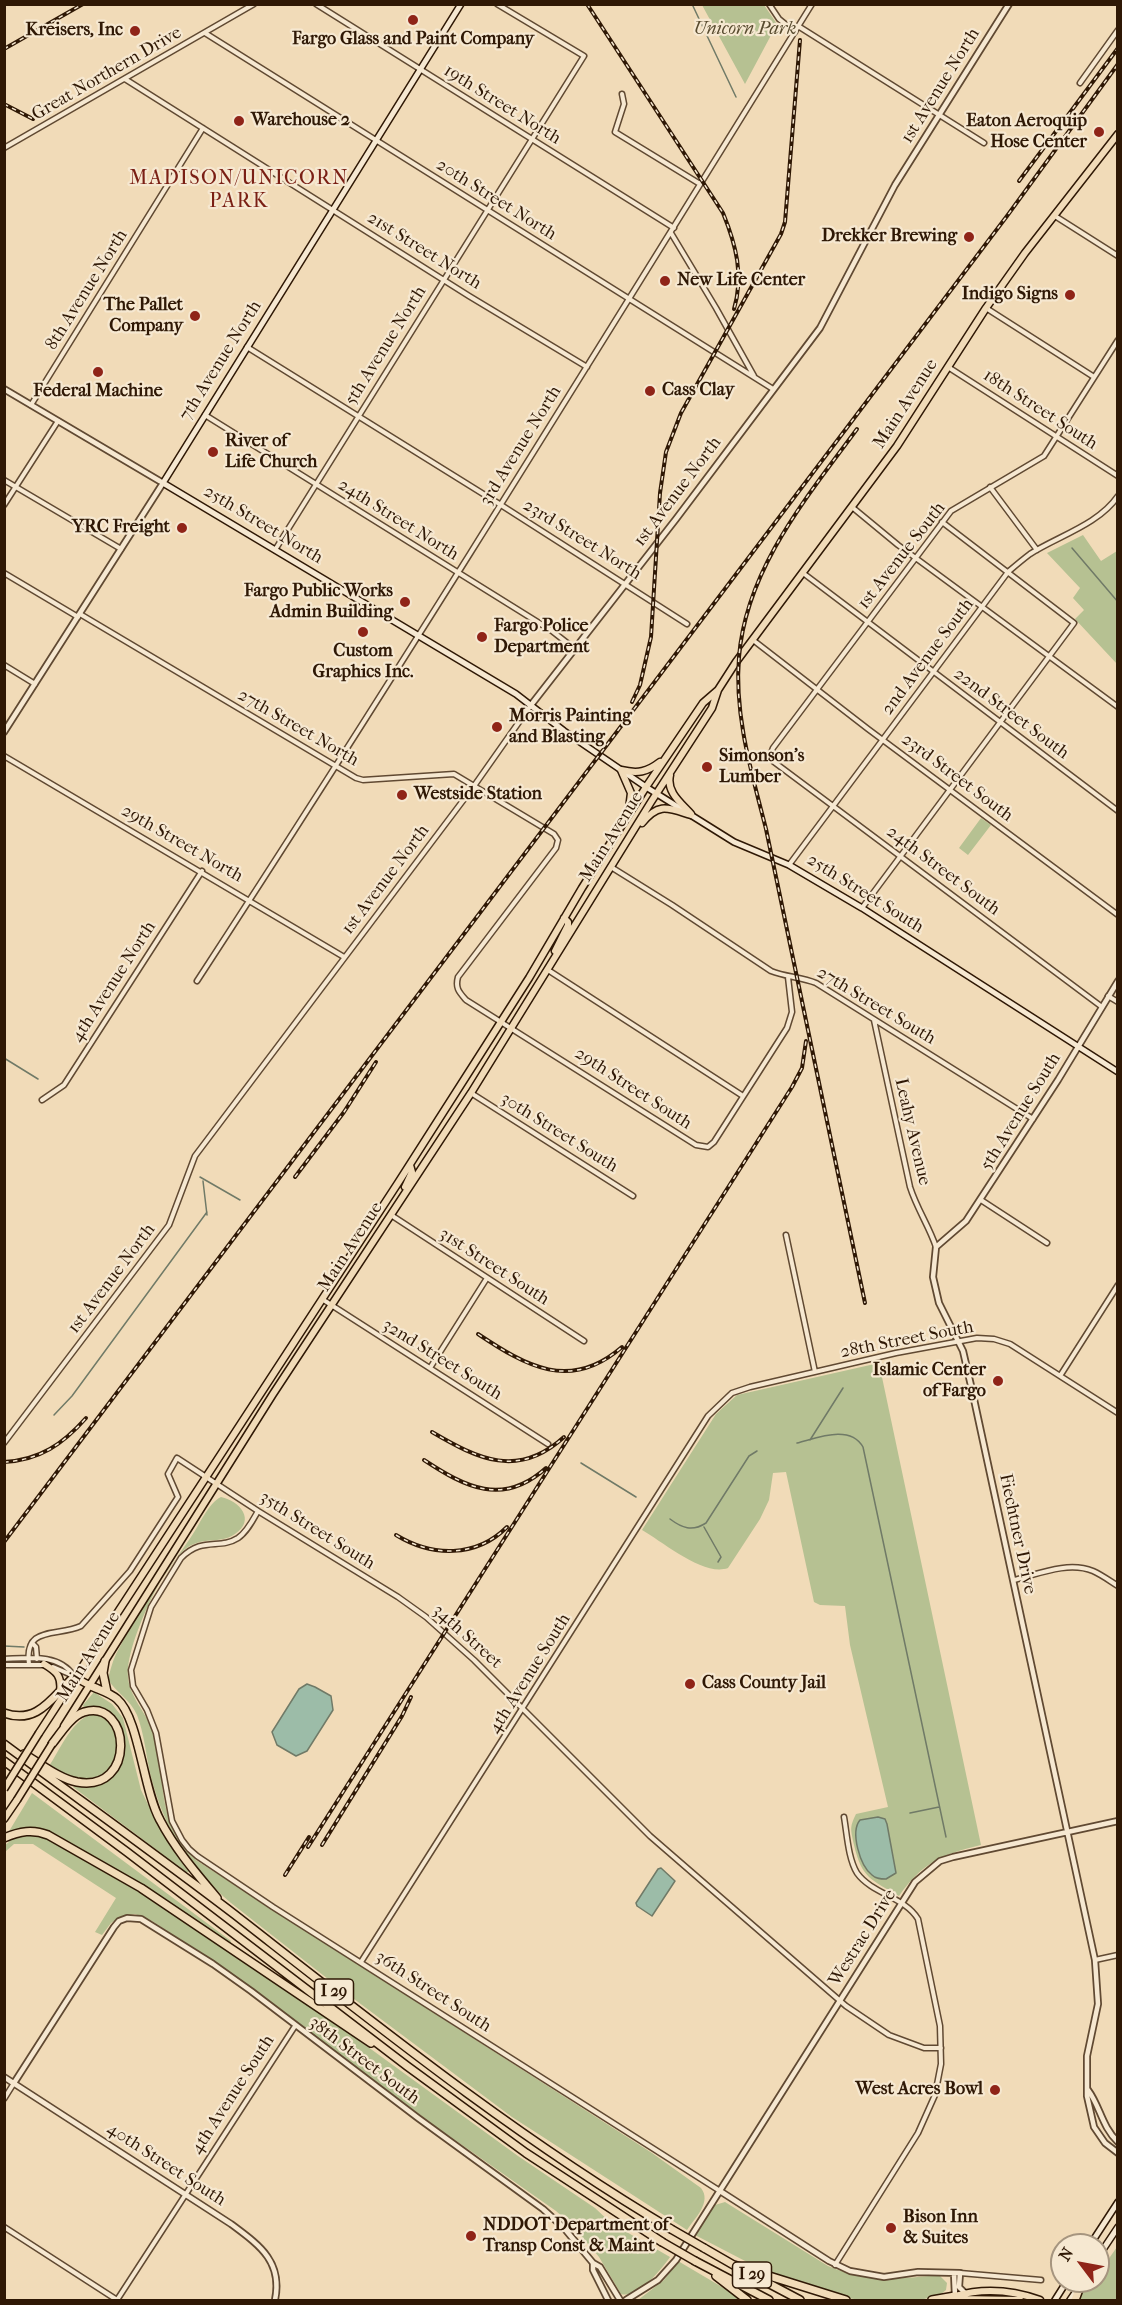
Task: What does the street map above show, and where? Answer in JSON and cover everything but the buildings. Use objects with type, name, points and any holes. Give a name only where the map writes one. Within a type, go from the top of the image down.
[{"type":"highway","points":[[105,1661],[103,1673],[107,1692]]},
{"type":"highway","points":[[4,1713],[16,1717],[35,1714],[74,1677]]},
{"type":"highway","points":[[89,1685],[107,1692],[124,1706],[130,1717],[146,1784],[160,1820],[177,1848],[223,1906]]},
{"type":"highway","points":[[4,1743],[65,1778],[86,1783],[95,1782],[112,1771],[117,1765],[122,1747],[119,1731],[109,1717],[94,1711],[79,1715],[52,1744]]},
{"type":"highway","name":"I 29","points":[[4,1743],[529,2137],[628,2204],[800,2301]]},
{"type":"highway","name":"I 29","points":[[6,1763],[526,2153],[662,2242],[770,2301]]},
{"type":"highway","points":[[4,1838],[19,1832],[40,1832],[99,1864],[141,1888],[408,2066]]},
{"type":"highway","points":[[697,2262],[747,2301]]},
{"type":"highway","points":[[734,2265],[846,2301]]},
{"type":"highway","points":[[932,2301],[954,2296]]},
{"type":"main road","name":"7th Avenue North","points":[[163,483],[461,4]]},
{"type":"main road","name":"Main Avenue","points":[[4,1819],[330,1305],[471,1093],[610,867],[712,708],[718,690],[752,639],[897,446],[986,308],[1025,253],[1118,134]]},
{"type":"main road","name":"25th Street North","points":[[163,483],[419,635],[531,705],[592,751]]},
{"type":"main road","name":"Main Avenue","points":[[4,1789],[74,1677],[410,1165],[646,787],[703,703],[718,690]]},
{"type":"main road","name":"25th Street South","points":[[592,751],[734,842],[789,865],[862,908],[1118,1072]]},
{"type":"main road","points":[[621,770],[634,773],[645,772],[665,758]]},
{"type":"main road","points":[[621,770],[632,799],[625,820]]},
{"type":"main road","points":[[671,771],[668,782],[672,792],[691,814]]},
{"type":"main road","points":[[626,842],[649,814],[657,809],[667,808],[691,814]]},
{"type":"main road","points":[[542,978],[568,925],[564,918]]},
{"type":"main road","points":[[395,1207],[412,1172],[410,1165]]},
{"type":"main road","points":[[41,1664],[58,1672],[60,1689],[56,1706]]},
{"type":"main road","points":[[74,1677],[89,1685]]},
{"type":"main road","points":[[1098,2233],[1118,2202]]},
{"type":"main road","points":[[954,2296],[987,2290],[1007,2292],[1040,2301]]},
{"type":"main road","points":[[954,2296],[959,2299],[1020,2301]]},
{"type":"street","name":"Great Northern Drive","points":[[4,148],[254,4]]},
{"type":"street","name":"19th Street North","points":[[316,4],[674,228]]},
{"type":"street","name":"5th Avenue North","points":[[275,549],[584,56],[497,4]]},
{"type":"street","points":[[769,4],[779,19],[795,32]]},
{"type":"street","name":"3rd Avenue North","points":[[197,981],[419,635],[812,4]]},
{"type":"street","name":"1st Avenue North","points":[[4,1443],[169,1225],[195,1156],[474,786],[531,705],[820,328],[895,186],[1009,4]]},
{"type":"street","points":[[798,26],[984,143]]},
{"type":"street","points":[[1080,83],[1118,30]]},
{"type":"street","name":"20th Street North","points":[[205,33],[773,389]]},
{"type":"street","name":"21st Street North","points":[[125,79],[587,368]]},
{"type":"street","points":[[622,94],[624,104],[615,132],[700,184]]},
{"type":"street","name":"8th Avenue North","points":[[31,405],[203,128]]},
{"type":"street","points":[[1055,216],[1118,256]]},
{"type":"street","points":[[671,233],[754,377]]},
{"type":"street","points":[[986,308],[1094,377]]},
{"type":"street","name":"1st Avenue South","points":[[770,756],[773,748],[816,689],[942,522],[957,506],[1044,456],[1118,340]]},
{"type":"street","name":"23rd Street North","points":[[247,347],[501,504],[687,624]]},
{"type":"street","name":"18th Street South","points":[[948,368],[1118,476]]},
{"type":"street","name":"25th Street North","points":[[4,389],[163,483]]},
{"type":"street","name":"24th Street North","points":[[205,415],[552,631],[575,649]]},
{"type":"street","points":[[4,505],[58,421]]},
{"type":"street","points":[[4,480],[121,549]]},
{"type":"street","name":"7th Avenue North","points":[[4,732],[163,483]]},
{"type":"street","points":[[990,488],[1037,550]]},
{"type":"street","name":"2nd Avenue South","points":[[789,865],[1008,572],[1037,550],[1106,509],[1118,496]]},
{"type":"street","points":[[852,507],[916,558],[1118,707]]},
{"type":"street","points":[[862,908],[1074,623],[942,522]]},
{"type":"street","name":"27th Street North","points":[[4,573],[335,767],[363,780],[454,774],[547,829],[558,840],[556,848],[458,977],[456,984],[458,991],[466,1000],[501,1022]]},
{"type":"street","name":"22nd Street South","points":[[802,573],[1118,811]]},
{"type":"street","name":"23rd Street South","points":[[752,639],[1118,915]]},
{"type":"street","points":[[4,665],[35,684]]},
{"type":"street","name":"29th Street North","points":[[4,756],[344,957]]},
{"type":"street","name":"24th Street South","points":[[770,756],[774,762],[1102,1007]]},
{"type":"street","name":"27th Street South","points":[[610,867],[771,971],[816,982],[1033,1119]]},
{"type":"street","name":"4th Avenue North","points":[[42,1100],[64,1085],[202,871]]},
{"type":"street","points":[[547,969],[744,1096]]},
{"type":"street","name":"29th Street South","points":[[501,1022],[702,1148],[714,1142],[790,1020],[788,977]]},
{"type":"street","name":"5th Avenue South","points":[[936,1247],[952,1236],[981,1200],[1118,981]]},
{"type":"street","points":[[1108,996],[1118,1002]]},
{"type":"street","name":"Leahy Avenue","points":[[874,1019],[910,1188],[917,1209],[929,1228],[936,1247]]},
{"type":"street","name":"30th Street South","points":[[471,1093],[633,1196]]},
{"type":"street","points":[[981,1200],[1047,1244]]},
{"type":"street","name":"31st Street South","points":[[390,1215],[584,1341]]},
{"type":"street","points":[[786,1235],[815,1372]]},
{"type":"street","name":"Fiechtner Drive","points":[[936,1247],[933,1277],[939,1303],[963,1351],[1095,1960],[1098,1997],[1087,2056],[1088,2097],[1094,2127],[1105,2143],[1118,2153]]},
{"type":"street","points":[[430,1368],[487,1278]]},
{"type":"street","points":[[1060,1376],[1118,1285]]},
{"type":"street","name":"32nd Street South","points":[[321,1299],[548,1444]]},
{"type":"street","name":"28th Street South","points":[[722,1401],[732,1393],[750,1387],[977,1338],[994,1339],[1010,1344],[1118,1413]]},
{"type":"street","name":"4th Avenue South","points":[[361,1962],[708,1416],[722,1401]]},
{"type":"street","name":"35th Street South","points":[[32,1643],[44,1633],[71,1631],[81,1626],[130,1571],[178,1497],[168,1474],[177,1458],[405,1602]]},
{"type":"street","name":"36th Street South","points":[[258,1511],[238,1538],[224,1543],[203,1545],[187,1552],[181,1558],[158,1594],[147,1617],[133,1660],[131,1670],[133,1686],[156,1732],[172,1821],[189,1849],[221,1872],[835,2265],[862,2274],[884,2277],[918,2272],[1041,2280]]},
{"type":"street","points":[[1014,1580],[1074,1567],[1093,1571],[1118,1586]]},
{"type":"street","name":"34th Street","points":[[405,1602],[451,1639],[684,1867],[725,1899],[839,2001],[889,2035],[924,2048],[941,2048]]},
{"type":"street","points":[[29,1664],[29,1647],[32,1643],[36,1647],[37,1658],[41,1664]]},
{"type":"street","points":[[4,1659],[51,1660],[70,1670],[74,1677]]},
{"type":"street","points":[[4,1665],[41,1664],[74,1677]]},
{"type":"street","points":[[835,2265],[922,2126],[935,2095],[941,2064],[938,2013],[920,1925],[915,1915],[870,1885],[856,1871],[844,1817]]},
{"type":"street","name":"Westrac Drive","points":[[626,2301],[658,2280],[670,2267],[915,1882],[940,1861],[1118,1821]]},
{"type":"street","name":"38th Street South","points":[[14,2083],[119,1921],[136,1918],[147,1922],[223,1971],[543,2209],[554,2218],[593,2263],[600,2267],[620,2301]]},
{"type":"street","points":[[1095,1960],[1118,1955]]},
{"type":"street","name":"4th Avenue South","points":[[117,2300],[295,2026]]},
{"type":"street","name":"40th Street South","points":[[4,2077],[186,2194],[231,2224],[265,2251],[270,2258],[276,2278],[275,2301]]},
{"type":"street","points":[[4,2099],[14,2083]]},
{"type":"street","points":[[1088,2090],[1093,2096],[1104,2124],[1118,2142]]},
{"type":"street","points":[[4,2227],[117,2300]]},
{"type":"street","name":"38th Street South","points":[[593,2263],[593,2270],[608,2301]]},
{"type":"street","points":[[954,2273],[954,2296]]},
{"type":"street","points":[[960,2273],[959,2287],[965,2293]]},
{"type":"green space","name":"Unicorn Park","points":[[702,5],[764,5],[777,24],[745,84]]},
{"type":"green space","points":[[1083,535],[1101,561],[1117,551],[1117,664],[1075,619],[1084,610],[1073,598],[1080,588],[1047,553]]},
{"type":"green space","points":[[981,818],[991,825],[968,855],[959,848]]},
{"type":"green space","points":[[879,1363],[981,1845],[955,1852],[934,1862],[916,1875],[899,1896],[881,1886],[864,1872],[854,1845],[851,1829],[856,1814],[888,1807],[850,1645],[845,1606],[820,1605],[814,1602],[786,1472],[773,1473],[769,1500],[760,1519],[728,1568],[707,1568],[672,1550],[642,1530],[716,1414],[737,1395]]},
{"type":"green space","points":[[221,1497],[228,1499],[243,1512],[244,1523],[235,1534],[223,1539],[191,1545],[176,1558],[216,1500]]},
{"type":"green space","points":[[161,1580],[135,1637],[129,1658],[128,1677],[131,1691],[152,1730],[168,1815],[183,1846],[196,1860],[652,2153],[701,2188],[704,2193],[704,2204],[687,2230],[512,2117],[342,1990],[231,1903],[202,1875],[179,1845],[162,1812],[150,1773],[137,1715],[108,1679],[124,1639]]},
{"type":"green space","points":[[94,1692],[112,1704],[123,1718],[141,1790],[159,1827],[189,1872],[73,1787],[92,1784],[102,1779],[119,1765],[124,1754],[123,1734],[112,1717],[94,1708],[84,1708],[83,1705]]},
{"type":"green space","points":[[87,1714],[103,1718],[114,1729],[118,1743],[116,1757],[109,1770],[95,1777],[75,1777],[49,1766],[70,1732]]},
{"type":"green space","points":[[32,1793],[231,1941],[230,1943],[143,1886],[28,1828],[8,1833]]},
{"type":"green space","points":[[26,1834],[45,1838],[151,1899],[302,1999],[518,2156],[595,2208],[611,2223],[670,2257],[641,2288],[634,2292],[621,2294],[599,2257],[572,2225],[556,2211],[435,2126],[234,1975],[152,1921],[135,1914],[122,1916],[111,1923],[102,1935],[95,1932],[116,1898],[33,1844],[14,1844],[5,1852],[8,1840]]},
{"type":"green space","points":[[725,2202],[828,2266],[870,2277],[939,2275],[947,2283],[946,2290],[940,2295],[920,2300],[863,2300],[846,2298],[772,2275],[695,2235],[715,2205]]},
{"type":"green space","points":[[1117,2247],[1117,2300],[1078,2300],[1082,2293],[1110,2293],[1110,2257]]},
{"type":"green space","points":[[678,2261],[742,2300],[638,2300],[664,2280]]},
{"type":"shaded area","points":[[307,1684],[331,1696],[333,1710],[307,1751],[296,1756],[277,1745],[272,1732],[299,1689]]},
{"type":"shaded area","points":[[878,1817],[885,1819],[887,1824],[896,1873],[886,1879],[875,1877],[868,1871],[860,1857],[856,1840],[857,1825],[860,1820]]},
{"type":"shaded area","points":[[661,1868],[675,1881],[652,1916],[636,1903],[658,1869]]},
{"type":"waterway","points":[[692,4],[736,97]]},
{"type":"waterway","points":[[1072,548],[1118,602]]},
{"type":"waterway","points":[[4,1058],[38,1079]]},
{"type":"waterway","points":[[200,1177],[240,1200]]},
{"type":"waterway","points":[[203,1181],[207,1215]]},
{"type":"waterway","points":[[54,1415],[72,1396],[207,1212]]},
{"type":"waterway","points":[[810,1440],[843,1388]]},
{"type":"waterway","points":[[797,1443],[842,1434],[857,1440],[863,1447],[946,1837]]},
{"type":"waterway","points":[[670,1519],[687,1528],[706,1523],[749,1456],[757,1451]]},
{"type":"waterway","points":[[581,1463],[636,1497]]},
{"type":"waterway","points":[[704,1527],[721,1557],[718,1562]]},
{"type":"waterway","points":[[4,1646],[24,1647]]},
{"type":"waterway","points":[[910,1813],[939,1807]]},
{"type":"railway","points":[[4,49],[83,4]]},
{"type":"railway","points":[[587,4],[723,213],[737,260],[738,284],[734,309]]},
{"type":"railway","points":[[632,702],[640,685],[651,637],[660,493],[666,452],[681,413],[781,234],[785,222],[800,40]]},
{"type":"railway","points":[[1019,181],[1118,48]]},
{"type":"railway","points":[[4,1542],[1007,216],[1118,64]]},
{"type":"railway","points":[[4,104],[33,119]]},
{"type":"railway","points":[[857,429],[818,481],[766,564],[753,594],[744,625],[738,679],[745,744],[766,829],[865,1303]]},
{"type":"railway","points":[[308,1847],[792,1087],[802,1068],[806,1041]]},
{"type":"railway","points":[[295,1177],[344,1112],[376,1062]]},
{"type":"railway","points":[[478,1334],[513,1356],[531,1364],[566,1371],[584,1368],[603,1361],[622,1347]]},
{"type":"railway","points":[[4,1462],[29,1458],[50,1449],[69,1436],[86,1418]]},
{"type":"railway","points":[[432,1432],[482,1457],[514,1461],[530,1458],[547,1450],[564,1437]]},
{"type":"railway","points":[[424,1460],[469,1485],[499,1490],[515,1487],[530,1480],[546,1468]]},
{"type":"railway","points":[[396,1535],[424,1547],[453,1551],[482,1544],[507,1527]]},
{"type":"railway","points":[[322,1845],[402,1716],[411,1697]]},
{"type":"railway","points":[[285,1875],[309,1837]]},
{"type":"place","name":"Fargo Glass and Paint Company","points":[[413,20]]},
{"type":"place","name":"Kreisers, Inc","points":[[135,31]]},
{"type":"place","name":"Warehouse 2","points":[[239,121]]},
{"type":"place","name":"Eaton Aeroquip Hose Center","points":[[1099,132]]},
{"type":"place","name":"Drekker Brewing","points":[[969,237]]},
{"type":"place","name":"New Life Center","points":[[665,281]]},
{"type":"place","name":"Indigo Signs","points":[[1070,295]]},
{"type":"place","name":"The Pallet Company","points":[[195,316]]},
{"type":"place","name":"Federal Machine","points":[[98,372]]},
{"type":"place","name":"Cass Clay","points":[[650,391]]},
{"type":"place","name":"River of Life Church","points":[[213,452]]},
{"type":"place","name":"YRC Freight","points":[[182,528]]},
{"type":"place","name":"Fargo Public Works Admin Building","points":[[405,602]]},
{"type":"place","name":"Custom Graphics Inc.","points":[[363,632]]},
{"type":"place","name":"Fargo Police Department","points":[[482,637]]},
{"type":"place","name":"Morris Painting and Blasting","points":[[497,727]]},
{"type":"place","name":"Simonson's Lumber","points":[[707,767]]},
{"type":"place","name":"Westside Station","points":[[402,795]]},
{"type":"place","name":"Islamic Center of Fargo","points":[[998,1381]]},
{"type":"place","name":"Cass County Jail","points":[[690,1684]]},
{"type":"place","name":"West Acres Bowl","points":[[995,2090]]},
{"type":"place","name":"Bison Inn & Suites","points":[[891,2228]]},
{"type":"place","name":"NDDOT Department of Transp Const & Maint","points":[[471,2236]]},
{"type":"district","name":"MADISON/UNICORN PARK","points":[[239,190]]}]
